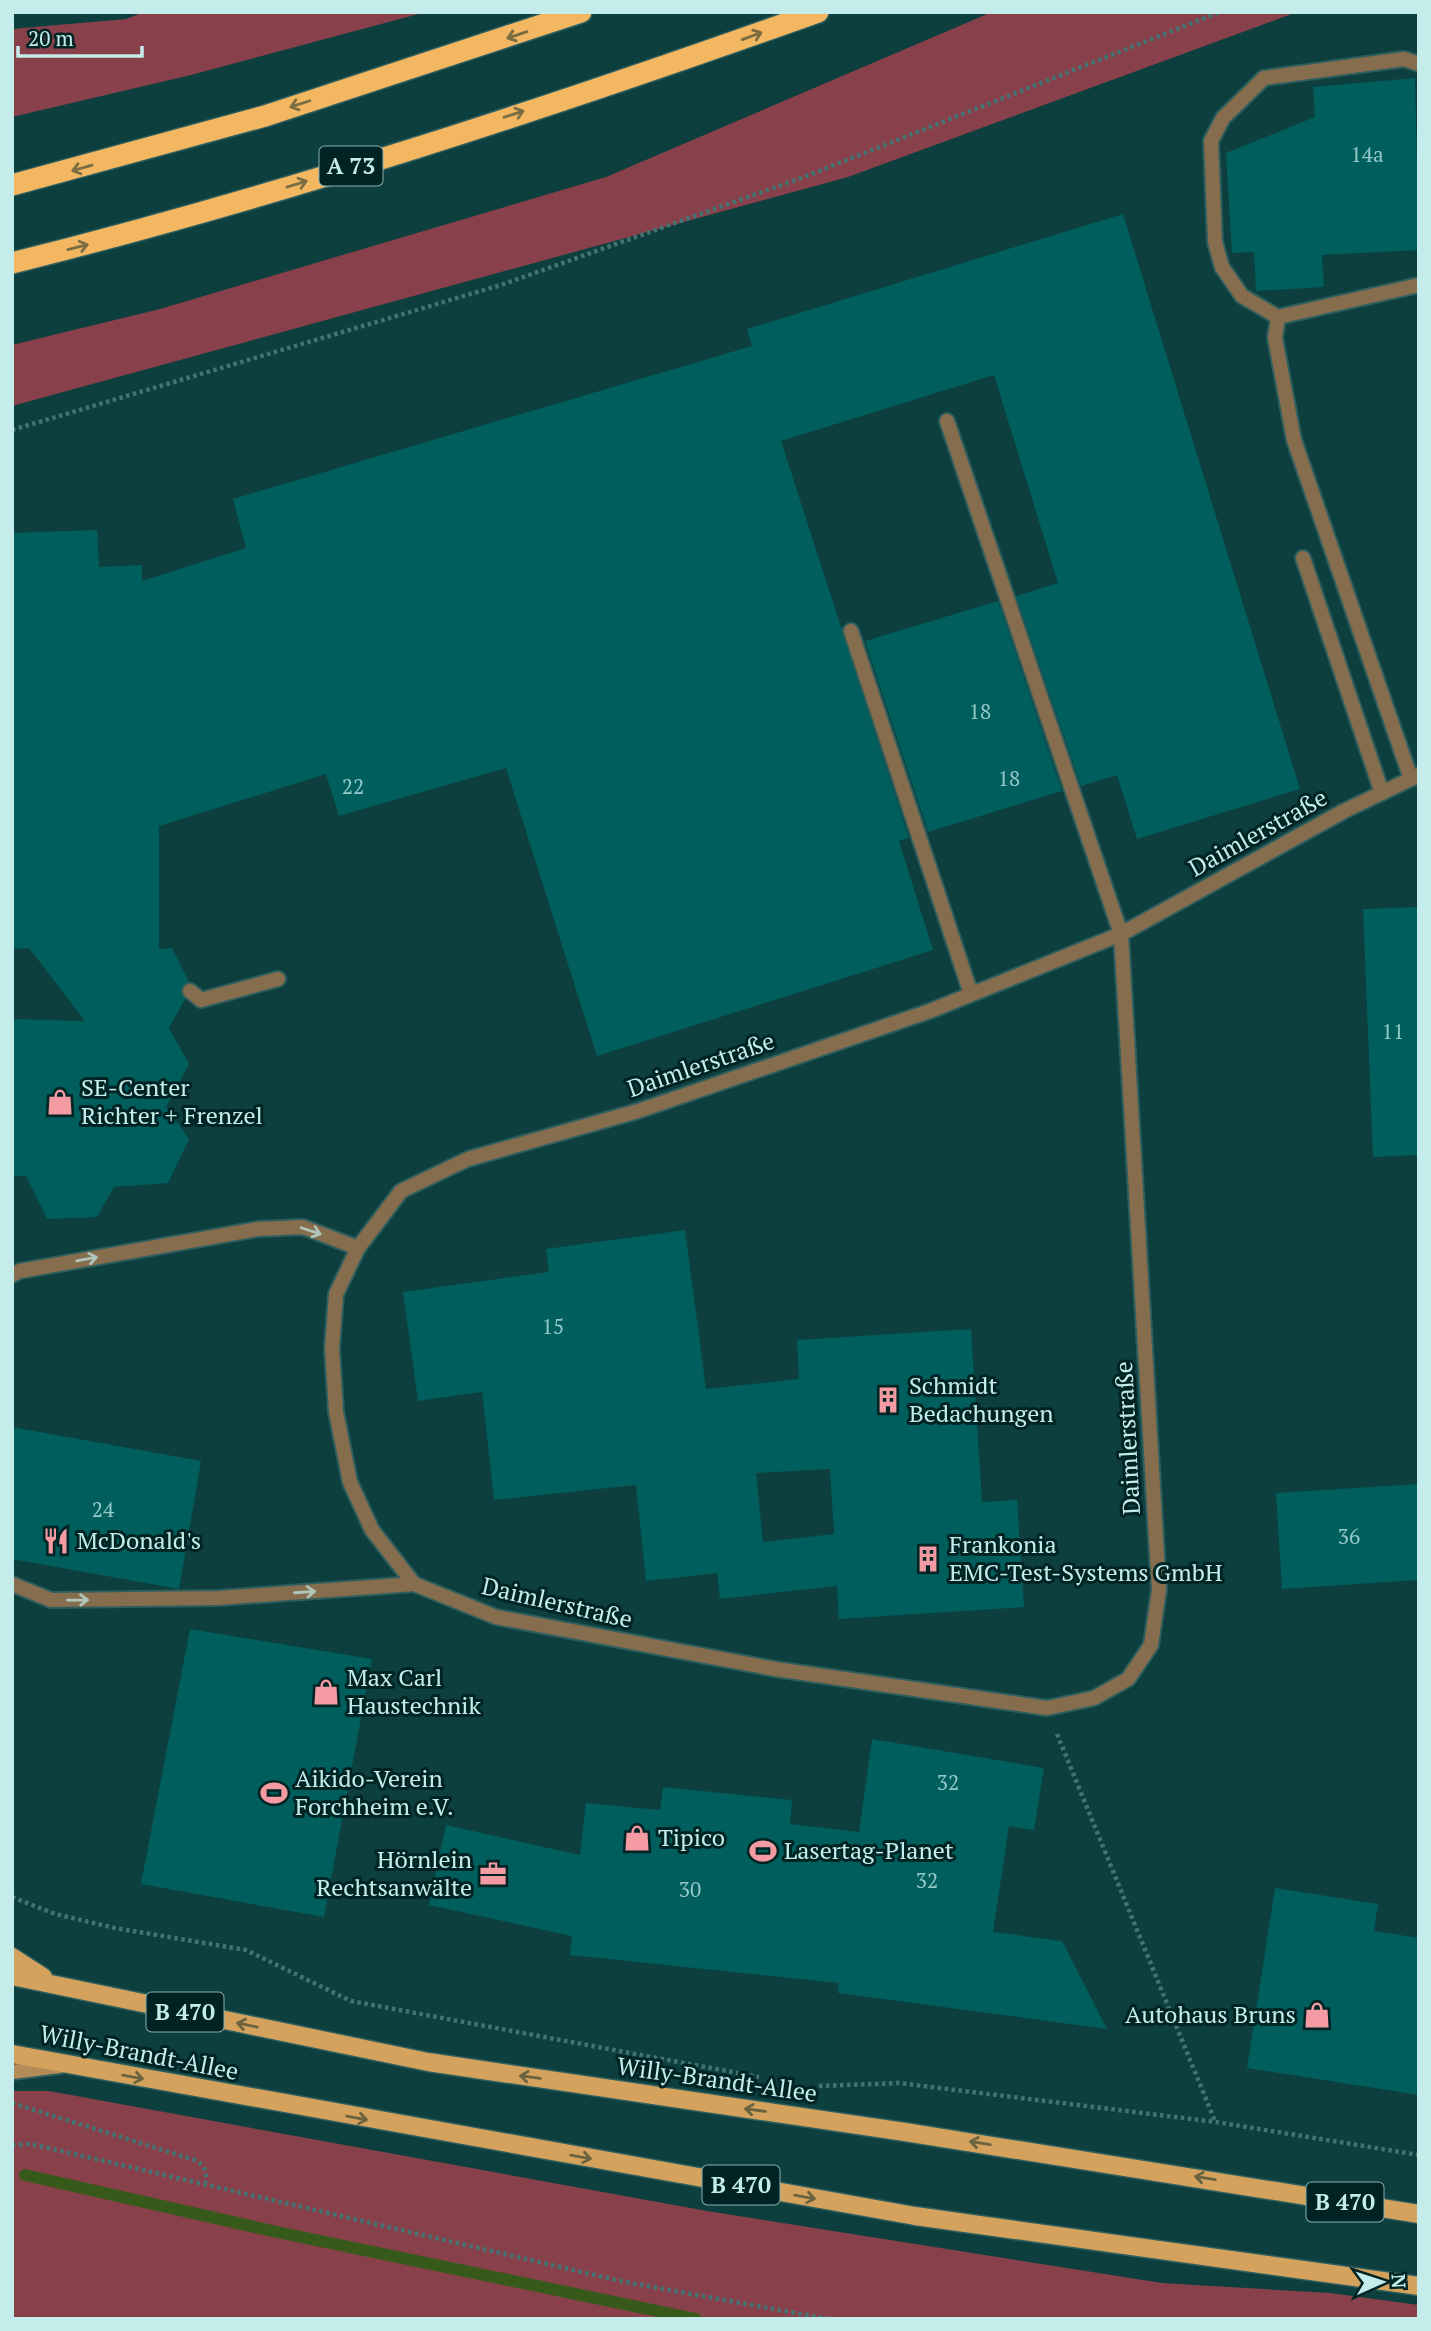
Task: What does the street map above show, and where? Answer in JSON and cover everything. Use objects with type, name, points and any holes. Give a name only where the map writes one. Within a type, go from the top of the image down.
[{"type":"highway","points":[[12,185],[265,116],[581,12]]},
{"type":"highway","name":"A 73","points":[[12,263],[300,183],[687,59],[818,12]]},
{"type":"main road","points":[[12,1958],[55,1985]]},
{"type":"main road","name":"Willy-Brandt-Allee","points":[[12,1976],[428,2063],[891,2130],[1419,2214]]},
{"type":"main road","name":"Willy-Brandt-Allee","points":[[12,2054],[915,2216],[1419,2286]]},
{"type":"main road","points":[[12,2072],[66,2065]]},
{"type":"street","points":[[1419,64],[1404,60],[1264,78],[1223,118],[1211,141],[1215,242],[1222,267],[1241,296],[1278,317],[1419,285]]},
{"type":"street","points":[[1278,317],[1275,338],[1294,440],[1415,777]]},
{"type":"street","points":[[947,421],[1121,934]]},
{"type":"street","points":[[1303,558],[1382,793]]},
{"type":"street","points":[[852,631],[971,994]]},
{"type":"street","name":"Daimlerstraße","points":[[1121,934],[1160,1590],[1151,1645],[1128,1679],[1094,1698],[1047,1708],[775,1669],[566,1631],[496,1617],[414,1584],[372,1530],[350,1482],[336,1412],[332,1349],[336,1294],[358,1248],[401,1191],[468,1159],[638,1111],[971,994],[1121,934],[1415,777]]},
{"type":"street","points":[[190,991],[201,1000],[278,979]]},
{"type":"street","points":[[12,1275],[258,1229],[303,1227],[358,1248]]},
{"type":"street","points":[[12,1584],[51,1600],[218,1598],[414,1584]]},
{"type":"path","points":[[12,430],[501,285],[804,177],[1220,12]]},
{"type":"path","points":[[1047,1708],[1216,2122]]},
{"type":"path","points":[[12,1897],[55,1914],[115,1928],[246,1950],[351,2001],[761,2077]]},
{"type":"path","points":[[813,2087],[899,2083],[1216,2122],[1419,2155]]},
{"type":"path","points":[[12,2103],[195,2160],[202,2165],[206,2173],[205,2182]]},
{"type":"path","points":[[12,2145],[31,2144],[205,2182],[625,2282],[829,2319]]},
{"type":"shaded area","points":[[144,12],[426,12],[191,75],[12,117],[12,29],[126,19]]},
{"type":"shaded area","points":[[992,12],[1297,12],[848,177],[12,406],[12,345],[160,309],[606,177]]},
{"type":"shaded area","points":[[12,2091],[49,2091],[707,2211],[1162,2283],[1330,2293],[1419,2305],[1419,2319],[12,2319]]},
{"type":"building","points":[[1415,78],[1419,250],[1322,255],[1324,287],[1256,291],[1254,252],[1232,253],[1226,153],[1315,117],[1313,87]]},
{"type":"building","points":[[1123,214],[1300,789],[1137,839],[1117,775],[1081,786],[1016,596],[1058,583],[994,375],[781,441],[909,838],[899,841],[933,950],[597,1056],[506,768],[339,816],[326,774],[159,826],[159,949],[172,948],[189,982],[181,989],[185,999],[169,1028],[189,1064],[166,1107],[189,1139],[168,1183],[114,1187],[97,1217],[47,1219],[26,1176],[12,1176],[12,1019],[85,1021],[29,948],[12,949],[12,533],[97,530],[99,567],[142,565],[142,581],[246,548],[233,499],[752,346],[747,329]]},
{"type":"building","points":[[998,601],[1062,791],[928,832],[865,641]]},
{"type":"building","points":[[1419,907],[1419,1155],[1373,1157],[1363,909]]},
{"type":"building","points":[[685,1230],[706,1389],[799,1379],[797,1340],[971,1329],[982,1502],[1017,1500],[1024,1607],[839,1619],[837,1586],[720,1599],[717,1573],[646,1581],[636,1485],[494,1500],[482,1392],[418,1401],[403,1292],[549,1272],[546,1249]],"holes":[[[830,1469],[834,1534],[763,1542],[756,1473]]]},
{"type":"building","points":[[12,1427],[201,1461],[179,1589],[12,1559]]},
{"type":"building","points":[[1419,1484],[1419,1580],[1282,1589],[1276,1493]]},
{"type":"building","points":[[190,1629],[372,1659],[324,1917],[141,1884]]},
{"type":"building","points":[[872,1739],[1044,1768],[1034,1830],[1009,1826],[993,1932],[1062,1941],[1107,2029],[838,1993],[839,1983],[570,1955],[572,1936],[429,1905],[446,1825],[580,1855],[586,1803],[660,1810],[663,1787],[792,1800],[790,1824],[859,1832]]},
{"type":"building","points":[[1275,1888],[1378,1904],[1374,1931],[1419,1938],[1419,2095],[1247,2068]]},
{"type":"waterway","points":[[25,2175],[277,2232],[696,2319]]},
{"type":"place","name":"SE-Center Richter + Frenzel","points":[[60,1102]]},
{"type":"place","name":"Schmidt Bedachungen","points":[[888,1400]]},
{"type":"place","name":"McDonald's","points":[[56,1541]]},
{"type":"place","name":"Frankonia EMC-Test-Systems GmbH","points":[[928,1559]]},
{"type":"place","name":"Max Carl Haustechnik","points":[[326,1692]]},
{"type":"place","name":"Aikido-Verein Forchheim e.V.","points":[[274,1793]]},
{"type":"place","name":"Tipico","points":[[637,1838]]},
{"type":"place","name":"Lasertag-Planet","points":[[763,1851]]},
{"type":"place","name":"Hörnlein Rechtsanwälte","points":[[493,1874]]},
{"type":"place","name":"Autohaus Bruns","points":[[1317,2015]]}]
